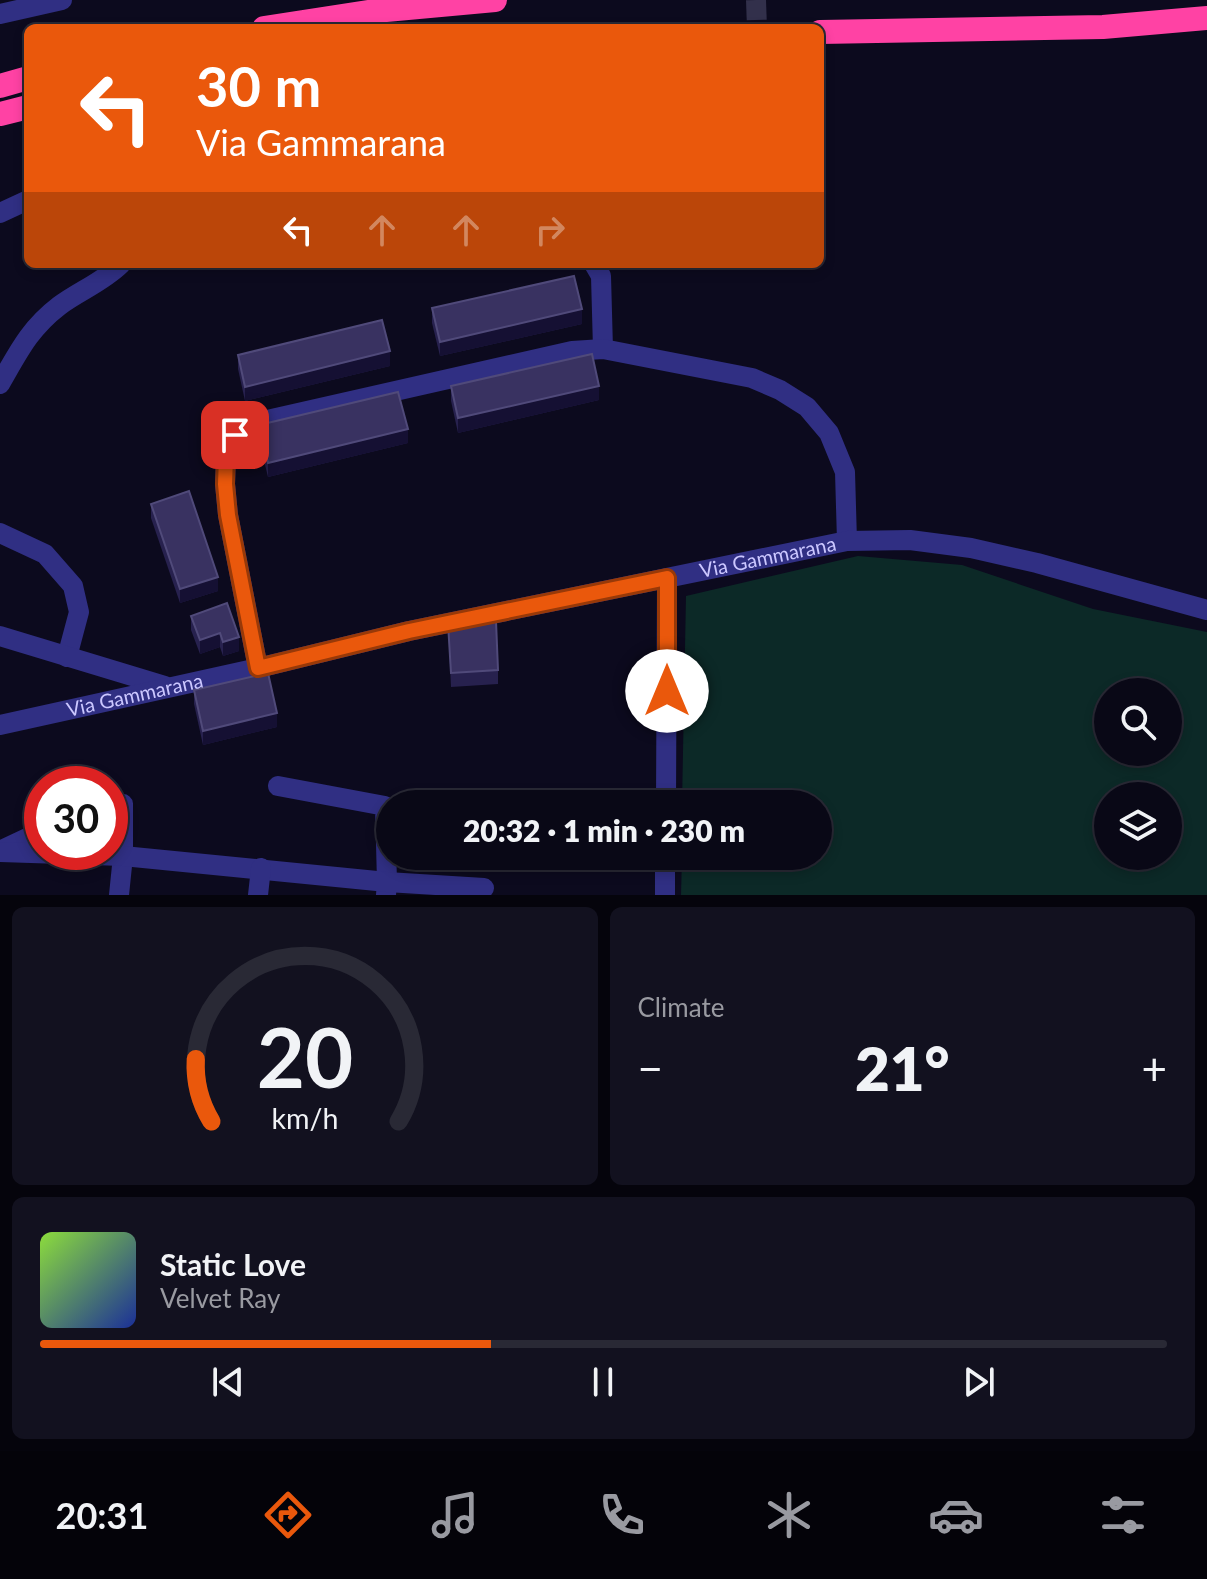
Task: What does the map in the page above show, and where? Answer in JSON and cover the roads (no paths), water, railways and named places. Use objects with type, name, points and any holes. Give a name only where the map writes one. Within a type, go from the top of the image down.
[{"type":"highway","points":[[290,24],[375,11],[495,0]]},
{"type":"highway","points":[[824,32],[1103,27],[1207,18]]},
{"type":"highway","points":[[0,86],[24,79]]},
{"type":"highway","points":[[0,114],[24,108]]},
{"type":"street","points":[[0,14],[62,0]]},
{"type":"street","points":[[0,213],[24,202]]},
{"type":"street","points":[[0,384],[26,337],[59,306],[117,268]]},
{"type":"street","points":[[596,268],[601,276],[603,349]]},
{"type":"street","points":[[258,668],[228,515],[226,457],[235,435],[245,425],[572,351],[603,349],[752,378],[780,390],[807,407],[829,433],[845,472],[847,541]]},
{"type":"street","points":[[0,533],[45,554],[73,586],[79,612],[67,657]]},
{"type":"street","name":"Via Gammarana","points":[[0,725],[409,631],[847,541],[910,540],[971,548],[1207,610]]},
{"type":"street","points":[[666,790],[667,578]]},
{"type":"street","points":[[0,636],[169,687]]},
{"type":"street","points":[[278,786],[385,806],[387,889]]},
{"type":"street","points":[[0,851],[24,840]]},
{"type":"street","points":[[0,851],[24,852]]},
{"type":"street","points":[[128,856],[261,868],[387,889],[484,888]]},
{"type":"street","points":[[258,895],[261,868]]},
{"type":"street","points":[[119,895],[122,870]]},
{"type":"street","points":[[665,870],[665,895]]},
{"type":"tunnel","points":[[756,0],[757,24]]}]
